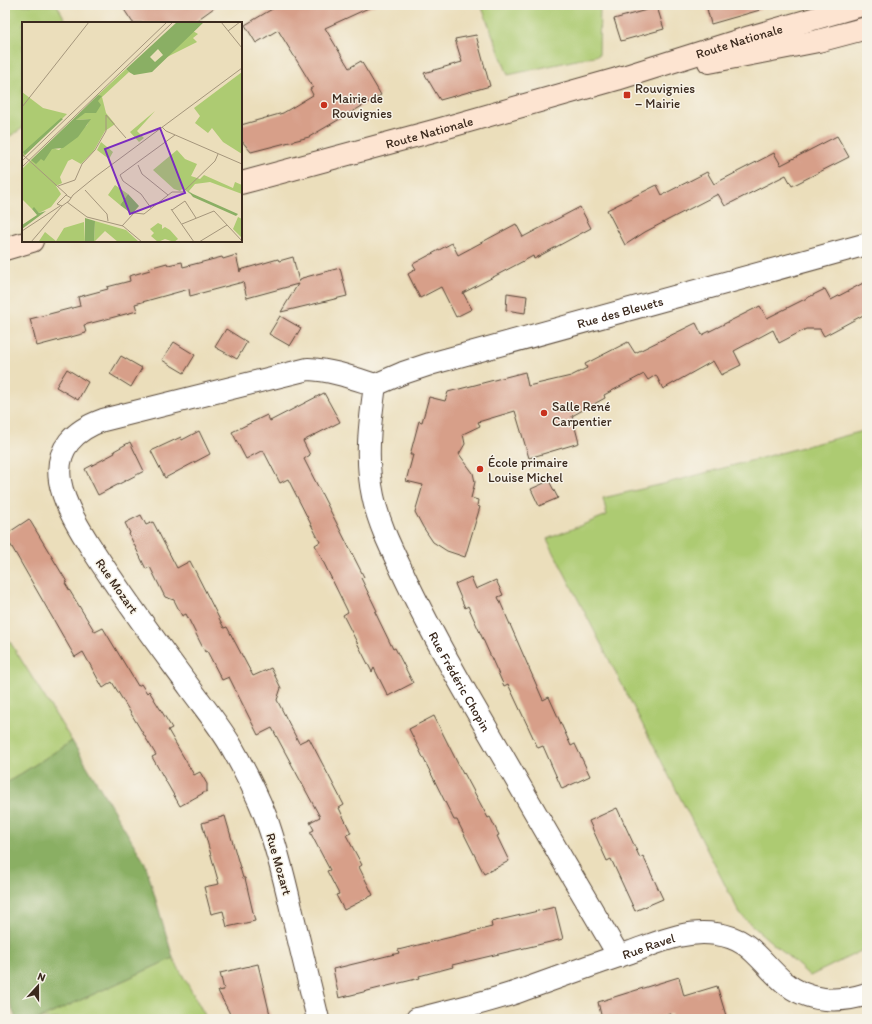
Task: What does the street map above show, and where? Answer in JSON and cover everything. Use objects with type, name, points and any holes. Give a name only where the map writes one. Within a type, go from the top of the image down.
[{"type":"main road","name":"Route Nationale","points":[[242,183],[617,79],[750,37],[862,5]]},
{"type":"main road","name":"Route Nationale","points":[[617,79],[800,45],[867,28]]},
{"type":"main road","points":[[5,249],[29,242]]},
{"type":"street","name":"Rue des Bleuets","points":[[375,385],[403,373],[430,364],[867,244]]},
{"type":"street","name":"Rue Mozart","points":[[318,1019],[279,858],[257,797],[229,742],[118,589],[77,524],[64,494],[60,481],[59,469],[61,456],[71,438],[80,430],[103,420],[308,369],[337,372],[375,385]]},
{"type":"street","name":"Rue Frédéric Chopin","points":[[375,385],[369,436],[368,463],[377,513],[384,531],[417,604],[451,667],[619,956]]},
{"type":"street","name":"Rue Ravel","points":[[417,1019],[508,995],[685,934],[707,932],[719,934],[742,942],[753,950],[783,981],[793,989],[805,994],[816,998],[841,1000],[867,994]]},
{"type":"green space","points":[[5,5],[57,5],[66,22],[22,22],[22,129],[5,139]]},
{"type":"green space","points":[[481,5],[600,5],[599,55],[508,75]]},
{"type":"green space","points":[[867,430],[867,952],[865,949],[810,976],[740,914],[547,539],[607,515],[603,498],[663,484]]},
{"type":"green space","points":[[5,634],[72,741],[5,784]]},
{"type":"green space","points":[[72,741],[145,863],[173,958],[39,1019],[16,1019],[5,990],[5,784]]},
{"type":"green space","points":[[173,958],[207,1019],[39,1019]]},
{"type":"building","points":[[121,5],[218,5],[194,22],[132,22]]},
{"type":"building","points":[[279,5],[375,5],[325,28],[349,68],[361,61],[381,95],[309,137],[251,152],[242,141],[242,125],[283,113],[313,95],[310,89],[313,87],[278,30],[256,43],[245,25]]},
{"type":"building","points":[[706,5],[760,5],[760,10],[711,24]]},
{"type":"building","points":[[657,7],[664,29],[621,41],[614,19]]},
{"type":"building","points":[[476,35],[490,86],[440,100],[424,73],[462,62],[455,39]]},
{"type":"building","points":[[837,136],[849,157],[792,186],[786,175],[725,206],[718,194],[645,232],[625,245],[607,210],[657,185],[662,195],[707,172],[714,184],[774,153],[781,165]]},
{"type":"building","points":[[580,207],[591,228],[534,259],[533,256],[463,293],[472,309],[456,317],[441,287],[420,298],[408,274],[416,269],[413,264],[452,243],[458,255],[516,224],[523,237]]},
{"type":"building","points":[[236,255],[240,272],[240,270],[278,259],[279,261],[293,257],[299,282],[302,278],[340,268],[347,296],[281,312],[298,284],[247,298],[243,282],[190,296],[189,289],[135,304],[137,311],[84,325],[86,333],[37,346],[30,319],[80,306],[78,297],[130,281],[129,276],[167,263],[168,265],[182,262],[183,267]]},
{"type":"building","points":[[867,281],[867,313],[824,336],[820,329],[806,329],[779,343],[773,330],[734,351],[741,365],[721,375],[713,361],[663,389],[656,375],[648,380],[644,374],[604,395],[605,398],[572,416],[579,443],[529,458],[515,411],[478,422],[480,426],[463,434],[465,444],[459,454],[473,473],[475,482],[471,498],[478,500],[477,506],[480,507],[465,557],[447,551],[433,542],[415,512],[423,485],[406,481],[413,455],[410,455],[419,421],[422,422],[429,397],[445,401],[448,392],[525,372],[528,386],[571,376],[587,368],[585,364],[628,342],[635,353],[696,323],[702,335],[760,306],[767,318],[825,289],[831,300]]},
{"type":"building","points":[[507,293],[527,296],[525,313],[506,310]]},
{"type":"building","points":[[280,316],[301,328],[290,346],[269,334]]},
{"type":"building","points":[[226,329],[247,342],[237,359],[215,347]]},
{"type":"building","points":[[174,342],[195,355],[184,373],[162,360]]},
{"type":"building","points":[[121,356],[142,368],[131,387],[110,374]]},
{"type":"building","points":[[67,369],[88,382],[78,400],[56,387]]},
{"type":"building","points":[[324,393],[340,422],[303,441],[310,455],[304,459],[364,577],[361,578],[377,611],[375,612],[393,649],[395,648],[413,683],[388,696],[374,668],[372,672],[343,615],[348,612],[315,545],[320,542],[288,479],[280,483],[263,450],[246,459],[232,432],[267,415],[270,421]]},
{"type":"building","points":[[199,431],[210,454],[165,478],[151,451],[181,437],[182,440]]},
{"type":"building","points":[[130,442],[144,471],[98,495],[85,469],[115,453],[114,451]]},
{"type":"building","points":[[549,481],[558,498],[539,506],[531,489]]},
{"type":"building","points":[[141,515],[146,525],[153,522],[177,568],[190,561],[224,628],[227,627],[253,676],[271,668],[281,688],[277,700],[299,743],[309,738],[344,805],[339,808],[351,833],[346,835],[362,865],[359,867],[373,895],[344,910],[336,895],[339,894],[327,871],[330,870],[310,832],[314,830],[310,822],[320,817],[272,728],[258,735],[229,677],[222,680],[207,651],[205,652],[186,614],[182,616],[174,600],[165,597],[150,567],[146,569],[125,523]]},
{"type":"building","points":[[29,519],[95,632],[103,628],[138,686],[141,684],[147,693],[149,691],[172,728],[168,730],[194,775],[200,772],[207,784],[207,791],[180,806],[152,757],[156,755],[112,682],[103,688],[83,652],[75,657],[5,535]]},
{"type":"building","points":[[471,577],[476,589],[496,580],[503,595],[498,597],[543,700],[549,697],[571,746],[575,744],[590,776],[562,789],[543,746],[538,748],[508,684],[504,686],[468,606],[465,608],[455,584]]},
{"type":"building","points":[[434,716],[463,774],[464,773],[488,818],[490,817],[509,861],[484,874],[457,820],[454,820],[409,729]]},
{"type":"building","points":[[617,808],[640,858],[643,856],[663,899],[635,911],[611,859],[607,861],[589,821]]},
{"type":"building","points":[[225,816],[243,878],[245,878],[255,921],[227,927],[223,911],[211,914],[204,887],[219,884],[202,823]]},
{"type":"building","points":[[555,907],[563,939],[452,965],[453,967],[419,976],[420,978],[339,998],[333,969],[399,953],[398,950],[492,927],[491,922]]},
{"type":"building","points":[[258,964],[271,1019],[231,1019],[218,991],[224,990],[220,973]]},
{"type":"building","points":[[679,977],[684,996],[717,986],[727,1019],[672,1019],[671,1014],[654,1019],[602,1019],[598,1002]]},
{"type":"place","name":"Rouvignies – Mairie","points":[[627,95]]},
{"type":"place","name":"Mairie de Rouvignies","points":[[324,105]]},
{"type":"place","name":"Salle René Carpentier","points":[[544,413]]},
{"type":"place","name":"École primaire Louise Michel","points":[[480,469]]}]
